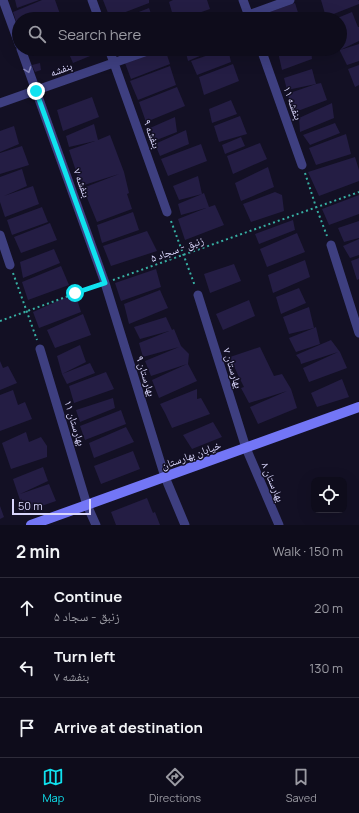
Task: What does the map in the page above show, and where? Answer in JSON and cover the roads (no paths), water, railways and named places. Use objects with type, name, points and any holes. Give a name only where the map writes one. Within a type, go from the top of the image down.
[{"type":"street","points":[[3,0],[12,25]]},
{"type":"street","points":[[92,0],[96,12]]},
{"type":"street","points":[[243,0],[247,12]]},
{"type":"street","points":[[261,12],[290,0]]},
{"type":"street","name":"بنفشه ۷","points":[[24,56],[105,283]]},
{"type":"street","name":"بنفشه ۹","points":[[112,56],[168,212]]},
{"type":"street","name":"بنفشه","points":[[0,104],[134,56]]},
{"type":"street","name":"بنفشه ۱۱","points":[[263,56],[302,165]]},
{"type":"street","points":[[0,236],[10,265]]},
{"type":"street","points":[[331,245],[359,333]]},
{"type":"street","name":"بهارستان ۹","points":[[105,283],[165,477],[184,525]]},
{"type":"street","name":"بهارستان ۷","points":[[198,295],[246,448]]},
{"type":"street","name":"بهارستان ۱۱","points":[[40,349],[87,505],[96,525]]},
{"type":"street","name":"خیابان بهارستان","points":[[31,525],[359,407]]},
{"type":"street","name":"بهارستان ۸","points":[[246,448],[279,525]]}]
